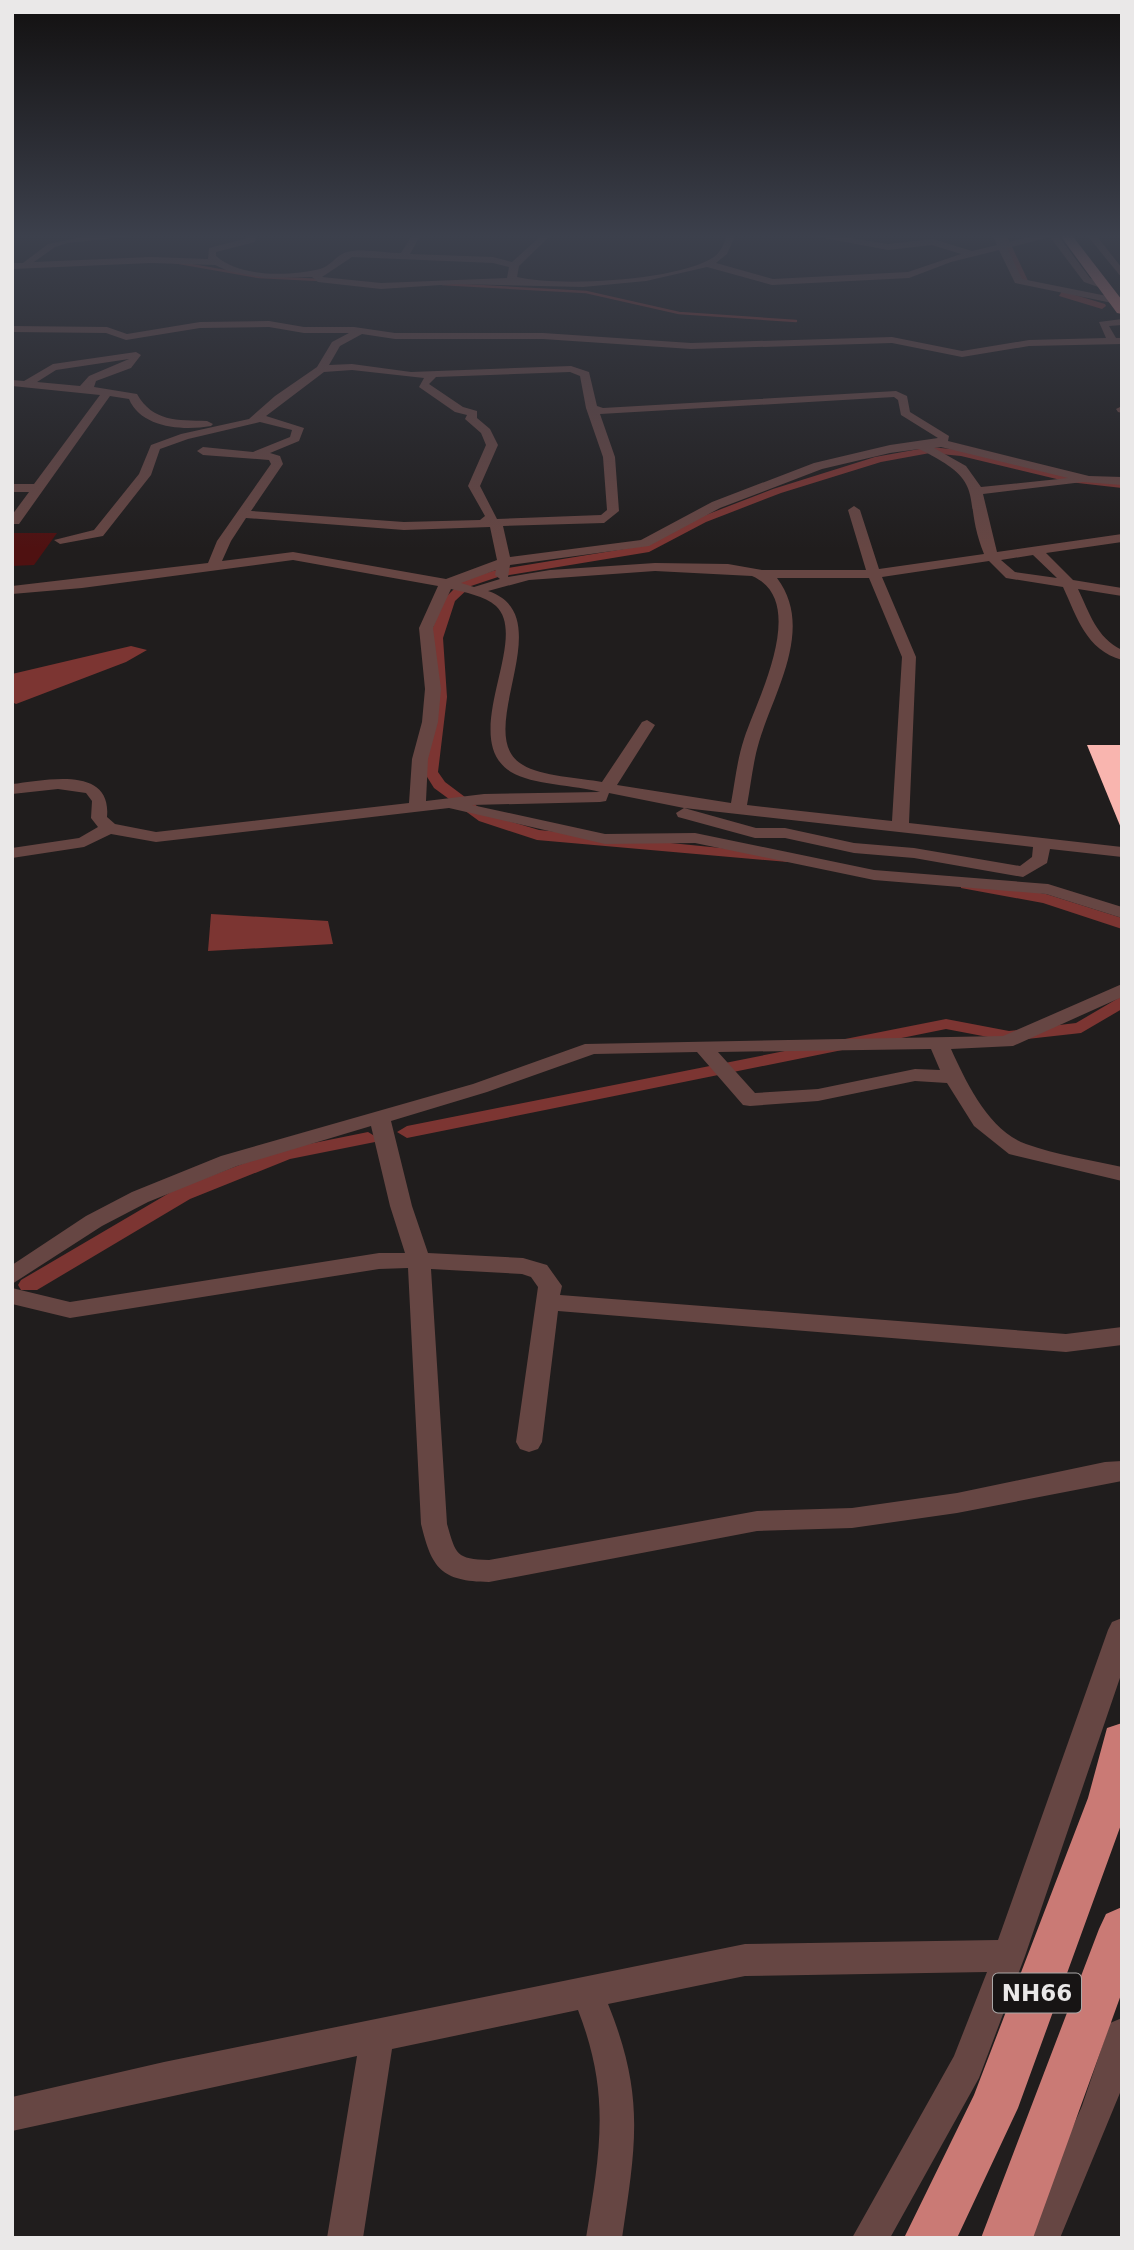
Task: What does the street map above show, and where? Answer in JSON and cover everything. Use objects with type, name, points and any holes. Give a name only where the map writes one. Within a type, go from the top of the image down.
[{"type":"highway","name":"NH66","points":[[930,2238],[995,2108],[1109,1798],[1122,1741]]},
{"type":"highway","name":"NH66","points":[[1007,2238],[1122,1929]]},
{"type":"street","points":[[60,540],[98,533],[145,475],[155,447],[185,436],[256,420],[279,398],[321,369],[337,344],[347,339]]},
{"type":"street","points":[[587,339],[691,346],[892,340],[962,354],[1029,343],[1117,340]]},
{"type":"street","points":[[27,384],[53,367],[136,355],[126,367],[95,374],[88,383],[90,385],[84,388]]},
{"type":"street","points":[[246,514],[404,526],[597,520],[610,516],[613,511],[609,457],[592,408],[588,378],[571,369],[433,374],[352,367],[321,369]]},
{"type":"street","points":[[433,374],[423,385],[459,410],[473,413],[471,419],[486,431],[492,446],[474,486],[492,517],[489,524],[504,562],[500,584]]},
{"type":"street","points":[[12,383],[127,394],[142,414],[154,420],[202,424],[233,418],[298,428],[295,439],[256,455]]},
{"type":"street","points":[[14,521],[107,392]]},
{"type":"street","points":[[592,408],[602,411],[648,410],[896,394],[903,398],[905,413],[945,438],[941,450]]},
{"type":"street","points":[[134,400],[155,405]]},
{"type":"street","points":[[176,411],[221,416],[225,420]]},
{"type":"street","points":[[417,808],[420,759],[430,722],[433,690],[426,628],[449,584],[504,562],[644,542],[716,505],[846,457],[921,446],[1089,480]]},
{"type":"street","points":[[941,450],[970,476],[983,510],[984,540],[992,559],[1001,570],[1010,575],[1122,592]]},
{"type":"street","points":[[203,451],[256,455],[276,459],[278,464],[246,514],[224,541],[214,565]]},
{"type":"street","points":[[975,491],[1089,480],[1122,481]]},
{"type":"street","points":[[12,488],[38,488]]},
{"type":"street","points":[[854,510],[874,574],[909,657],[900,828]]},
{"type":"street","points":[[473,591],[528,576],[616,569],[715,567],[764,574],[874,574],[937,563],[992,559],[1035,549],[1122,538]]},
{"type":"street","points":[[1035,549],[1068,584],[1085,628],[1101,645],[1122,656]]},
{"type":"street","points":[[12,590],[82,584],[293,556],[449,584],[497,600],[510,619],[508,673],[499,745],[503,756],[520,771],[641,796],[1122,852]]},
{"type":"street","points":[[738,809],[752,738],[778,668],[784,643],[785,621],[777,586],[764,574]]},
{"type":"street","points":[[606,789],[647,725]]},
{"type":"street","points":[[12,789],[72,784],[92,789],[100,799],[99,818],[109,828],[156,837],[484,799],[641,796],[656,804],[737,830],[785,833],[853,848],[914,853],[1023,872],[1041,859],[1042,844]]},
{"type":"street","points":[[445,804],[605,839],[695,838],[874,875],[1048,889],[1122,914]]},
{"type":"street","points":[[12,853],[84,842],[109,828]]},
{"type":"street","points":[[12,1276],[94,1221],[140,1198],[229,1161],[480,1088],[592,1048],[1006,1042],[1122,990]]},
{"type":"street","points":[[938,1043],[953,1077],[981,1121],[999,1138],[1017,1149],[1122,1174]]},
{"type":"street","points":[[702,1046],[750,1100],[818,1095],[915,1075],[953,1077]]},
{"type":"street","points":[[380,1118],[401,1206],[419,1260],[434,1524],[447,1562],[461,1571],[489,1571],[757,1521],[852,1518],[957,1503],[1105,1472],[1122,1471]]},
{"type":"street","points":[[12,1296],[70,1310],[379,1261],[419,1260],[523,1266],[539,1270],[550,1286],[529,1442]]},
{"type":"street","points":[[548,1302],[1066,1343],[1122,1336]]},
{"type":"street","points":[[870,2238],[967,2066],[1009,1956],[1122,1630]]},
{"type":"street","points":[[12,2114],[377,2035],[745,1960],[1009,1956]]},
{"type":"street","points":[[587,1992],[606,2039],[615,2073],[617,2148],[604,2238]]},
{"type":"street","points":[[345,2238],[377,2035]]},
{"type":"street","points":[[1042,2238],[1098,2109],[1122,2035]]},
{"type":"shaded area","points":[[12,533],[57,533],[34,565],[12,566]]},
{"type":"shaded area","points":[[131,646],[147,650],[126,662],[16,704],[12,702],[12,674]]},
{"type":"shaded area","points":[[211,914],[328,921],[333,944],[208,951]]},
{"type":"building","points":[[1087,745],[1122,745],[1121,828]]},
{"type":"waterway","points":[[782,859],[537,835],[484,818],[439,785],[431,772],[440,697],[436,638],[449,600],[467,583],[496,574],[645,549],[702,520],[777,491],[879,459],[930,450],[961,453],[1069,479],[1122,485]]},
{"type":"waterway","points":[[967,885],[1046,899],[1122,924]]},
{"type":"waterway","points":[[407,1132],[946,1024],[1009,1036],[1081,1028],[1122,1001]]},
{"type":"waterway","points":[[29,1285],[183,1194],[286,1154],[368,1138]]}]
